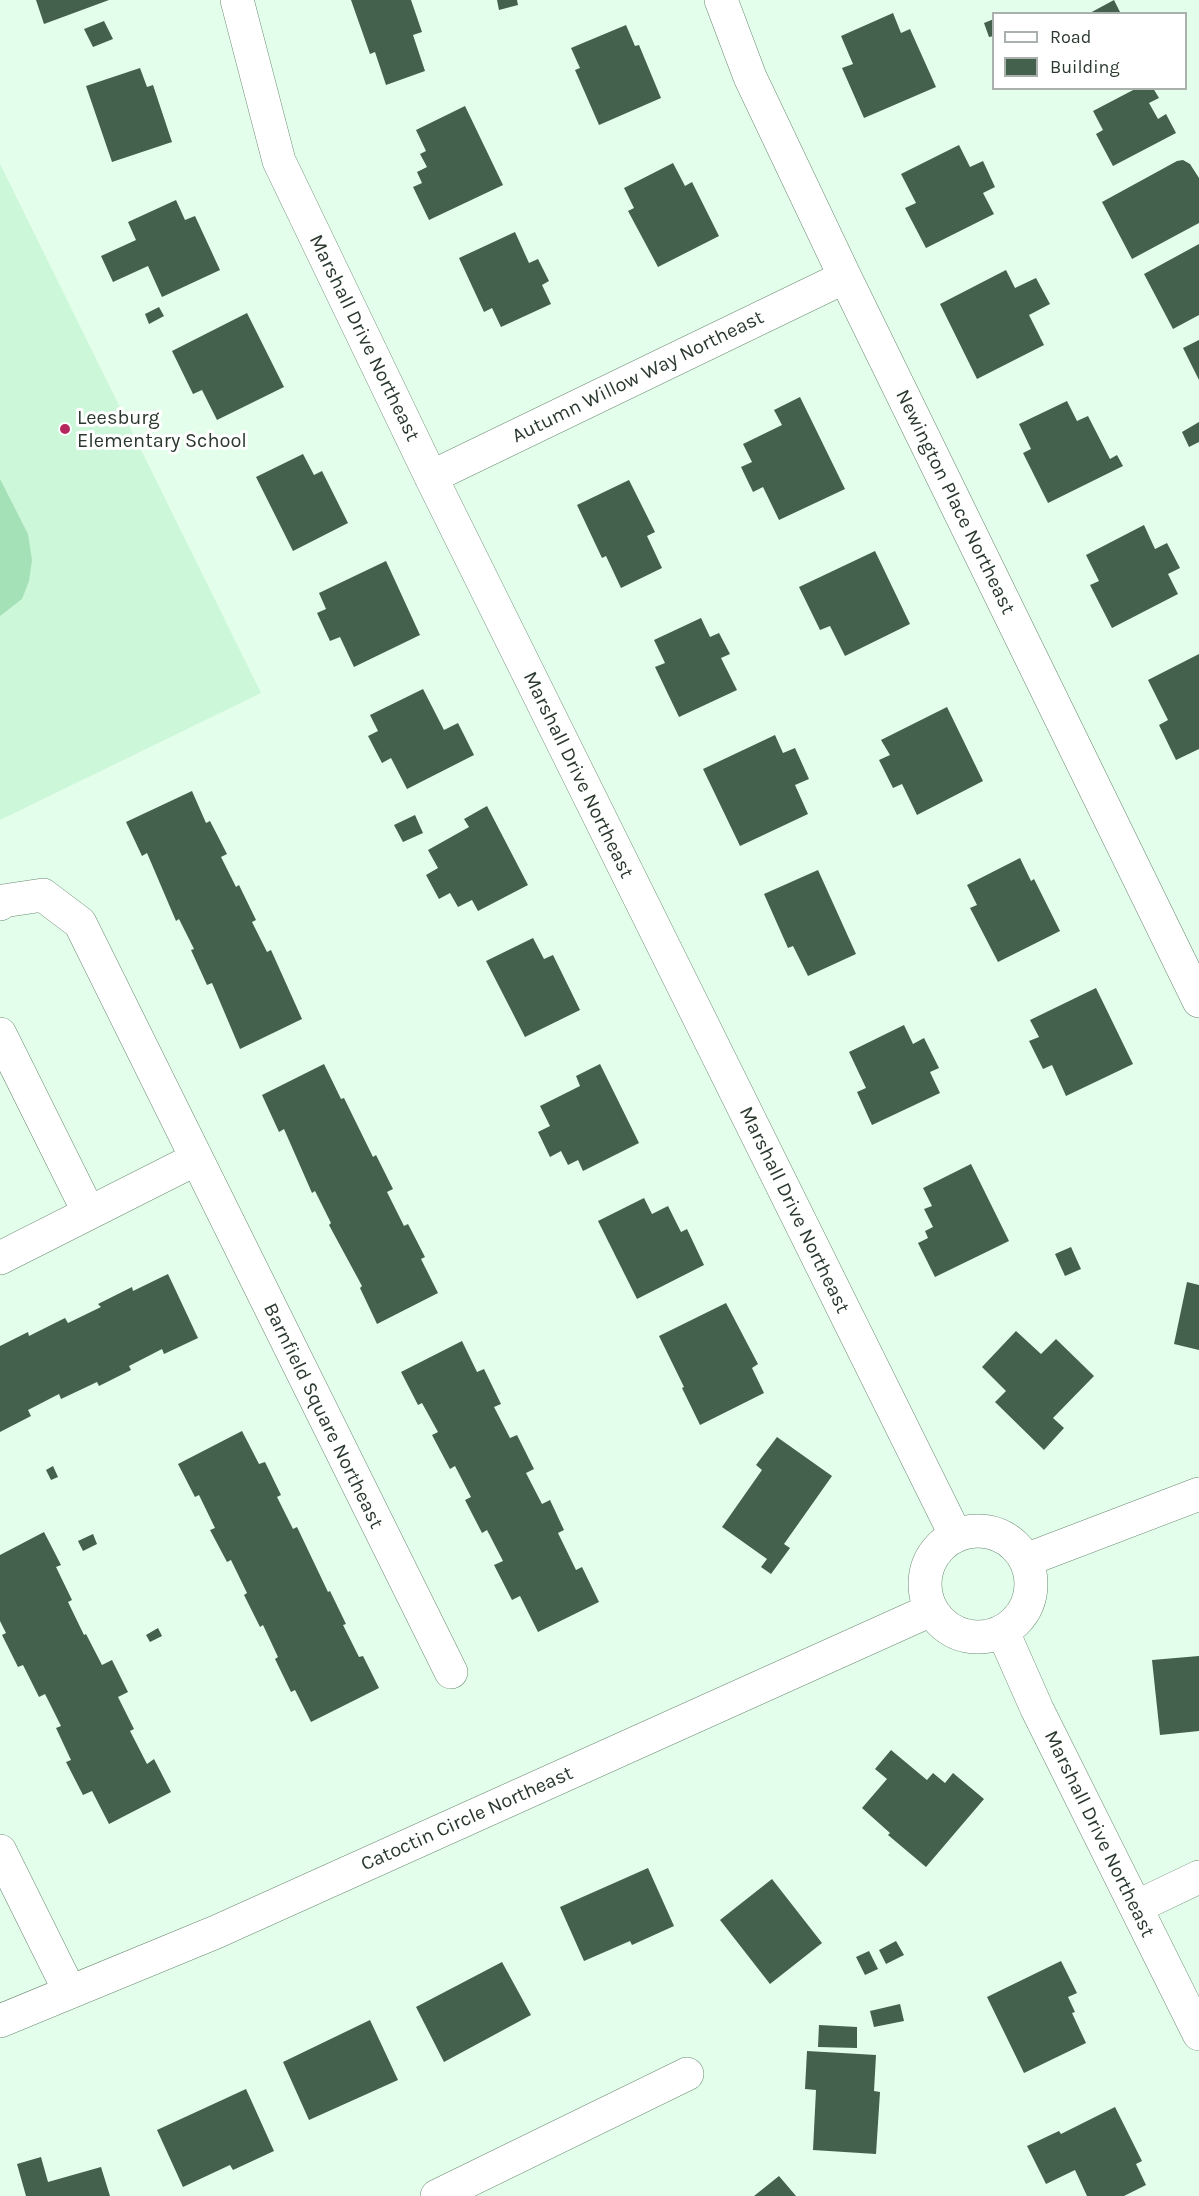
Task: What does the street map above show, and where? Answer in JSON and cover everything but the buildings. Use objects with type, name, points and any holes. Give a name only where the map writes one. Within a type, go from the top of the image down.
[{"type":"street","name":"Marshall Drive Northeast","points":[[237,0],[279,161],[431,477],[956,1536]]},
{"type":"street","name":"Newington Place Northeast","points":[[721,0],[750,77],[845,277],[1199,1000]]},
{"type":"street","name":"Autumn Willow Way Northeast","points":[[431,477],[845,277]]},
{"type":"street","name":"Barnfield Square Northeast","points":[[0,904],[3,901],[43,895],[81,923],[451,1672]]},
{"type":"street","points":[[0,1034],[89,1213]]},
{"type":"street","points":[[0,1258],[196,1159]]},
{"type":"street","points":[[1026,1560],[1199,1494]]},
{"type":"street","points":[[976,1530],[996,1534],[1014,1544],[1026,1560],[1031,1576],[1032,1593],[1017,1623],[1003,1632],[983,1638],[962,1636],[944,1626],[931,1610],[924,1589],[927,1567],[938,1548],[956,1536],[976,1530]]},
{"type":"street","name":"Catoctin Circle Northeast","points":[[0,2021],[227,1927],[931,1610]]},
{"type":"street","name":"Marshall Drive Northeast","points":[[1003,1632],[1037,1709],[1199,2034]]},
{"type":"street","points":[[0,1851],[70,1992]]},
{"type":"street","points":[[1136,1907],[1199,1877]]},
{"type":"street","points":[[437,2196],[687,2074]]},
{"type":"shaded area","name":"Leesburg Elementary School","points":[[0,164],[261,693],[0,820]]},
{"type":"shaded area","points":[[0,479],[28,534],[32,560],[29,581],[22,599],[0,616]]},
{"type":"place","name":"Leesburg Elementary School","points":[[65,429]]}]
